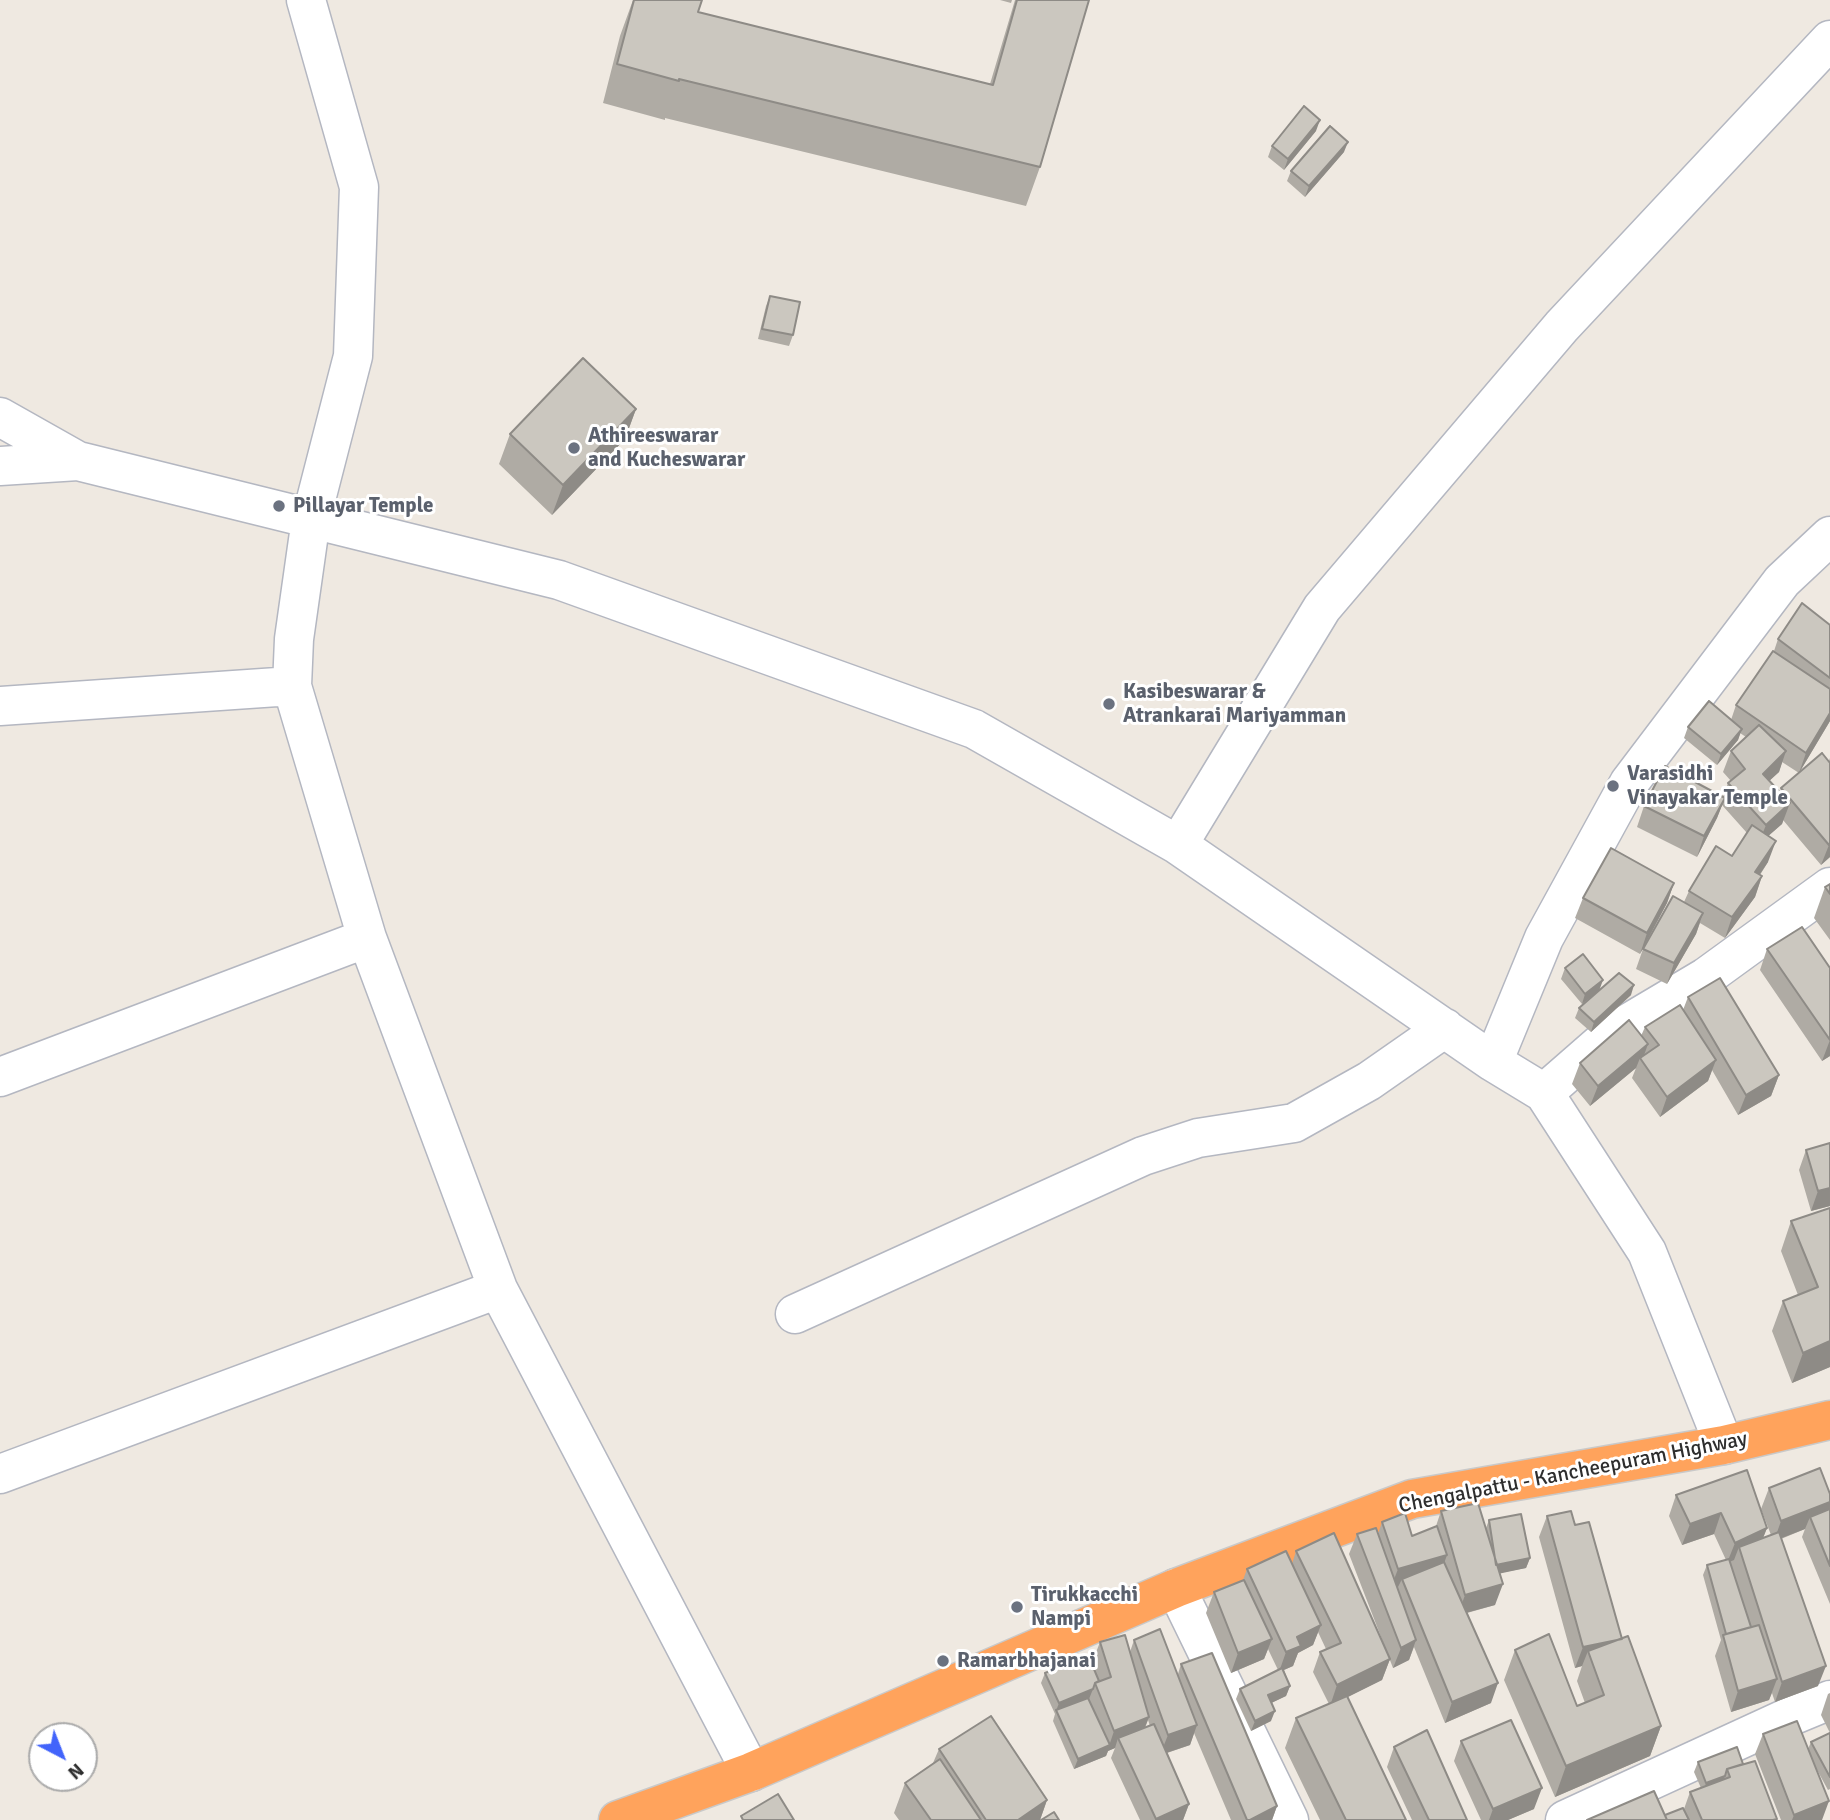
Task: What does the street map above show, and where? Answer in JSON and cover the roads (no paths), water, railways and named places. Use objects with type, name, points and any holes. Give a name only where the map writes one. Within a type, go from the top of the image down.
[{"type":"highway","name":"Chengalpattu - Kancheepuram Highway","points":[[618,1820],[751,1772],[1176,1588],[1412,1499],[1724,1445],[1830,1420]]},
{"type":"street","points":[[306,0],[359,187],[353,356],[311,519],[294,639],[292,686],[367,938],[498,1289],[751,1772]]},
{"type":"street","points":[[1178,845],[1322,608],[1562,326],[1830,40]]},
{"type":"street","points":[[0,417],[78,461],[559,580],[974,729],[1178,845],[1493,1062],[1544,1093],[1647,1252],[1724,1445]]},
{"type":"street","points":[[0,466],[78,461]]},
{"type":"street","points":[[1493,1062],[1544,938],[1629,783],[1782,581],[1830,536]]},
{"type":"street","points":[[0,706],[292,686]]},
{"type":"street","points":[[1544,1093],[1615,1031],[1706,977],[1830,887]]},
{"type":"street","points":[[0,1077],[367,938]]},
{"type":"street","points":[[795,1314],[1143,1156],[1198,1138],[1294,1123],[1368,1081],[1445,1028]]},
{"type":"street","points":[[0,1474],[498,1289]]},
{"type":"street","points":[[1176,1588],[1289,1820]]},
{"type":"street","points":[[1565,1820],[1830,1700]]},
{"type":"place","name":"Athireeswarar and Kucheswarar","points":[[574,448]]},
{"type":"place","name":"Pillayar Temple","points":[[279,506]]},
{"type":"place","name":"Kasibeswarar & Atrankarai Mariyamman","points":[[1109,704]]},
{"type":"place","name":"Varasidhi Vinayakar Temple","points":[[1613,786]]},
{"type":"place","name":"Tirukkacchi Nampi","points":[[1017,1607]]},
{"type":"place","name":"Ramarbhajanai","points":[[943,1661]]}]
